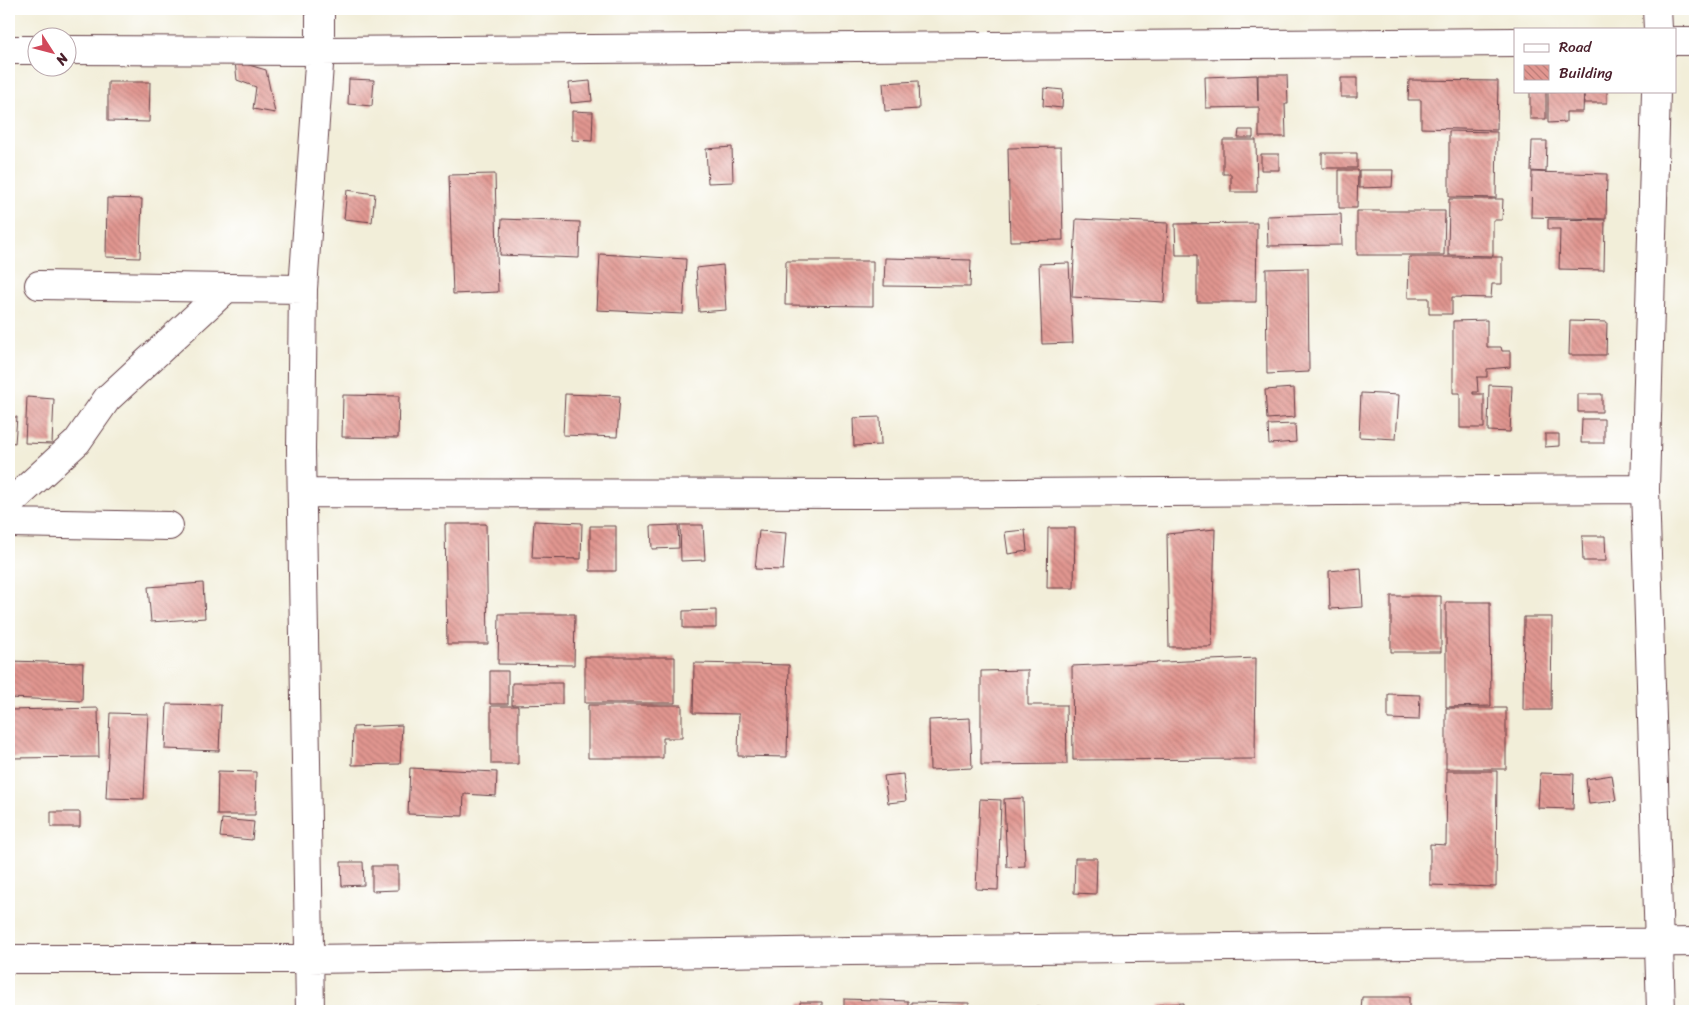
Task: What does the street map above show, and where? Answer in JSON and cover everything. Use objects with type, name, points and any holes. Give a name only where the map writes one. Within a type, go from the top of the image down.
[{"type":"street","points":[[310,1011],[301,449],[303,289],[320,51],[320,9]]},
{"type":"street","points":[[1658,9],[1658,28]]},
{"type":"street","points":[[1676,41],[1695,41]]},
{"type":"street","points":[[78,50],[320,51],[1514,42]]},
{"type":"street","points":[[9,50],[28,50]]},
{"type":"street","points":[[1656,92],[1645,489],[1661,1011]]},
{"type":"street","points":[[39,284],[303,289]]},
{"type":"street","points":[[9,504],[77,442],[107,399],[226,288]]},
{"type":"street","points":[[303,493],[866,494],[1645,489]]},
{"type":"street","points":[[9,523],[169,526]]},
{"type":"street","points":[[9,959],[309,959],[880,950],[1695,942]]},
{"type":"building","points":[[235,61],[266,70],[275,113],[253,109],[256,87],[237,80]]},
{"type":"building","points":[[1257,75],[1258,101],[1258,75],[1287,75],[1288,104],[1285,104],[1286,137],[1259,137],[1259,107],[1206,108],[1205,77]]},
{"type":"building","points":[[1341,78],[1357,78],[1357,97],[1341,97]]},
{"type":"building","points":[[349,79],[374,80],[372,106],[348,104]]},
{"type":"building","points":[[1409,80],[1498,81],[1497,130],[1421,128],[1421,100],[1408,100]]},
{"type":"building","points":[[590,81],[592,101],[571,103],[569,83]]},
{"type":"building","points":[[918,81],[919,109],[885,111],[883,83]]},
{"type":"building","points":[[108,82],[150,82],[149,122],[108,121]]},
{"type":"building","points":[[1044,88],[1063,90],[1062,108],[1043,106]]},
{"type":"building","points":[[1530,92],[1546,92],[1546,119],[1530,119]]},
{"type":"building","points":[[1548,92],[1584,92],[1583,112],[1566,112],[1566,122],[1548,123]]},
{"type":"building","points":[[1584,92],[1607,92],[1607,103],[1584,103]]},
{"type":"building","points":[[572,111],[593,112],[592,141],[572,140]]},
{"type":"building","points":[[1239,130],[1253,130],[1253,138],[1238,138]]},
{"type":"building","points":[[1449,131],[1497,132],[1496,198],[1449,197]]},
{"type":"building","points":[[1223,140],[1256,140],[1257,192],[1231,192],[1231,174],[1223,174]]},
{"type":"building","points":[[1532,141],[1547,141],[1546,172],[1531,171]]},
{"type":"building","points":[[732,147],[733,182],[708,183],[706,149]]},
{"type":"building","points":[[1061,147],[1063,240],[1010,241],[1008,148]]},
{"type":"building","points":[[1322,153],[1357,153],[1357,168],[1322,168]]},
{"type":"building","points":[[1261,154],[1279,154],[1279,170],[1261,170]]},
{"type":"building","points":[[1339,170],[1358,170],[1357,208],[1339,208]]},
{"type":"building","points":[[1359,170],[1393,170],[1392,187],[1359,188]]},
{"type":"building","points":[[1532,172],[1607,174],[1606,219],[1531,217]]},
{"type":"building","points":[[495,174],[498,292],[453,294],[449,175]]},
{"type":"building","points":[[347,190],[375,194],[372,222],[344,219]]},
{"type":"building","points":[[107,198],[142,199],[140,258],[106,257]]},
{"type":"building","points":[[1449,199],[1503,199],[1502,220],[1493,220],[1493,256],[1448,255]]},
{"type":"building","points":[[1357,211],[1445,211],[1444,255],[1357,255]]},
{"type":"building","points":[[1341,214],[1342,245],[1268,246],[1267,216]]},
{"type":"building","points":[[502,219],[580,222],[579,258],[500,255]]},
{"type":"building","points":[[1076,219],[1168,223],[1164,302],[1072,297]]},
{"type":"building","points":[[1548,219],[1605,220],[1604,270],[1559,269],[1560,229],[1548,229]]},
{"type":"building","points":[[1257,223],[1256,302],[1197,302],[1197,255],[1176,255],[1175,224]]},
{"type":"building","points":[[600,254],[686,259],[683,314],[597,310]]},
{"type":"building","points":[[1409,257],[1502,257],[1502,284],[1492,284],[1491,298],[1452,297],[1452,314],[1429,314],[1429,298],[1408,298]]},
{"type":"building","points":[[885,258],[971,260],[970,287],[884,286]]},
{"type":"building","points":[[786,261],[873,261],[873,306],[785,305]]},
{"type":"building","points":[[1069,263],[1073,343],[1042,344],[1039,264]]},
{"type":"building","points":[[723,265],[726,310],[699,312],[696,268]]},
{"type":"building","points":[[1308,268],[1309,372],[1267,374],[1266,269]]},
{"type":"building","points":[[1487,320],[1487,347],[1501,347],[1502,351],[1510,351],[1510,367],[1487,369],[1487,377],[1477,377],[1478,392],[1473,392],[1473,394],[1484,394],[1484,428],[1460,428],[1460,393],[1453,393],[1453,321]]},
{"type":"building","points":[[1570,321],[1607,322],[1606,355],[1569,355]]},
{"type":"building","points":[[1489,385],[1512,386],[1510,432],[1488,431]]},
{"type":"building","points":[[1294,388],[1295,417],[1267,419],[1265,390]]},
{"type":"building","points":[[1361,393],[1399,395],[1396,439],[1359,437]]},
{"type":"building","points":[[565,394],[620,396],[617,437],[563,435]]},
{"type":"building","points":[[1578,394],[1602,394],[1602,412],[1578,412]]},
{"type":"building","points":[[343,395],[399,396],[398,438],[342,437]]},
{"type":"building","points":[[27,397],[54,399],[52,444],[25,443]]},
{"type":"building","points":[[9,417],[17,417],[15,443],[9,442]]},
{"type":"building","points":[[880,417],[881,445],[854,446],[853,418]]},
{"type":"building","points":[[1582,419],[1604,419],[1604,443],[1581,443]]},
{"type":"building","points":[[1295,424],[1296,442],[1269,444],[1268,425]]},
{"type":"building","points":[[1545,434],[1559,434],[1559,446],[1545,447]]},
{"type":"building","points":[[534,521],[582,523],[581,559],[532,558]]},
{"type":"building","points":[[445,524],[486,524],[488,644],[447,644]]},
{"type":"building","points":[[678,525],[679,548],[652,549],[651,526]]},
{"type":"building","points":[[680,525],[703,525],[705,560],[681,561]]},
{"type":"building","points":[[590,526],[616,526],[616,571],[590,571]]},
{"type":"building","points":[[1048,528],[1075,528],[1074,588],[1047,588]]},
{"type":"building","points":[[1215,529],[1212,647],[1169,647],[1167,534]]},
{"type":"building","points":[[1025,530],[1027,551],[1008,554],[1005,532]]},
{"type":"building","points":[[759,531],[786,533],[783,570],[755,569]]},
{"type":"building","points":[[1582,536],[1605,536],[1606,561],[1583,561]]},
{"type":"building","points":[[1361,568],[1363,607],[1330,609],[1329,571]]},
{"type":"building","points":[[203,583],[205,618],[151,622],[148,587]]},
{"type":"building","points":[[1391,596],[1441,596],[1441,652],[1391,652]]},
{"type":"building","points":[[1446,602],[1490,602],[1491,706],[1446,707]]},
{"type":"building","points":[[716,610],[716,628],[683,628],[683,611]]},
{"type":"building","points":[[499,614],[575,614],[574,665],[498,664]]},
{"type":"building","points":[[1524,617],[1552,617],[1551,710],[1523,710]]},
{"type":"building","points":[[585,657],[675,657],[675,703],[585,703]]},
{"type":"building","points":[[1256,658],[1255,759],[1073,760],[1072,666]]},
{"type":"building","points":[[9,661],[83,663],[82,701],[9,698]]},
{"type":"building","points":[[694,663],[789,665],[787,757],[738,756],[739,714],[693,713]]},
{"type":"building","points":[[1028,670],[1028,705],[1066,705],[1067,764],[981,765],[981,671]]},
{"type":"building","points":[[490,671],[508,671],[508,704],[490,704]]},
{"type":"building","points":[[512,683],[562,683],[562,704],[512,705]]},
{"type":"building","points":[[1388,694],[1420,695],[1419,720],[1388,719]]},
{"type":"building","points":[[167,704],[221,705],[219,751],[165,749]]},
{"type":"building","points":[[588,705],[682,705],[682,738],[663,738],[663,758],[588,758]]},
{"type":"building","points":[[491,706],[518,706],[518,764],[491,764]]},
{"type":"building","points":[[98,708],[99,757],[9,758],[9,710]]},
{"type":"building","points":[[1446,708],[1506,708],[1506,769],[1446,769]]},
{"type":"building","points":[[110,713],[148,714],[144,799],[106,798]]},
{"type":"building","points":[[970,718],[972,768],[930,770],[929,720]]},
{"type":"building","points":[[402,725],[400,764],[352,765],[353,727]]},
{"type":"building","points":[[410,768],[497,772],[496,796],[464,794],[463,816],[408,814]]},
{"type":"building","points":[[218,771],[256,772],[255,815],[217,815]]},
{"type":"building","points":[[1447,771],[1497,771],[1496,887],[1430,885],[1430,844],[1446,845]]},
{"type":"building","points":[[1540,773],[1574,774],[1573,809],[1538,808]]},
{"type":"building","points":[[903,774],[906,801],[888,803],[884,776]]},
{"type":"building","points":[[1612,775],[1616,801],[1589,804],[1586,779]]},
{"type":"building","points":[[1023,798],[1025,866],[1007,867],[1004,799]]},
{"type":"building","points":[[980,799],[1001,800],[998,890],[976,889]]},
{"type":"building","points":[[51,812],[80,812],[80,827],[51,827]]},
{"type":"building","points":[[222,819],[254,822],[252,840],[220,837]]},
{"type":"building","points":[[1075,858],[1097,858],[1096,894],[1074,893]]},
{"type":"building","points":[[341,862],[363,862],[364,885],[342,886]]},
{"type":"building","points":[[372,866],[398,866],[398,890],[372,891]]},
{"type":"building","points":[[1693,870],[1695,870],[1695,892],[1693,892]]},
{"type":"building","points":[[1362,997],[1409,997],[1409,1011],[1361,1011]]},
{"type":"building","points":[[844,999],[908,1001],[908,1011],[844,1011]]},
{"type":"building","points":[[800,1002],[822,1002],[822,1011],[800,1011]]},
{"type":"building","points":[[911,1002],[969,1003],[969,1011],[911,1011]]},
{"type":"building","points":[[1184,1003],[1184,1011],[1158,1011],[1158,1005]]},
{"type":"building","points":[[1034,1007],[1084,1010],[1084,1011],[1034,1011]]}]
